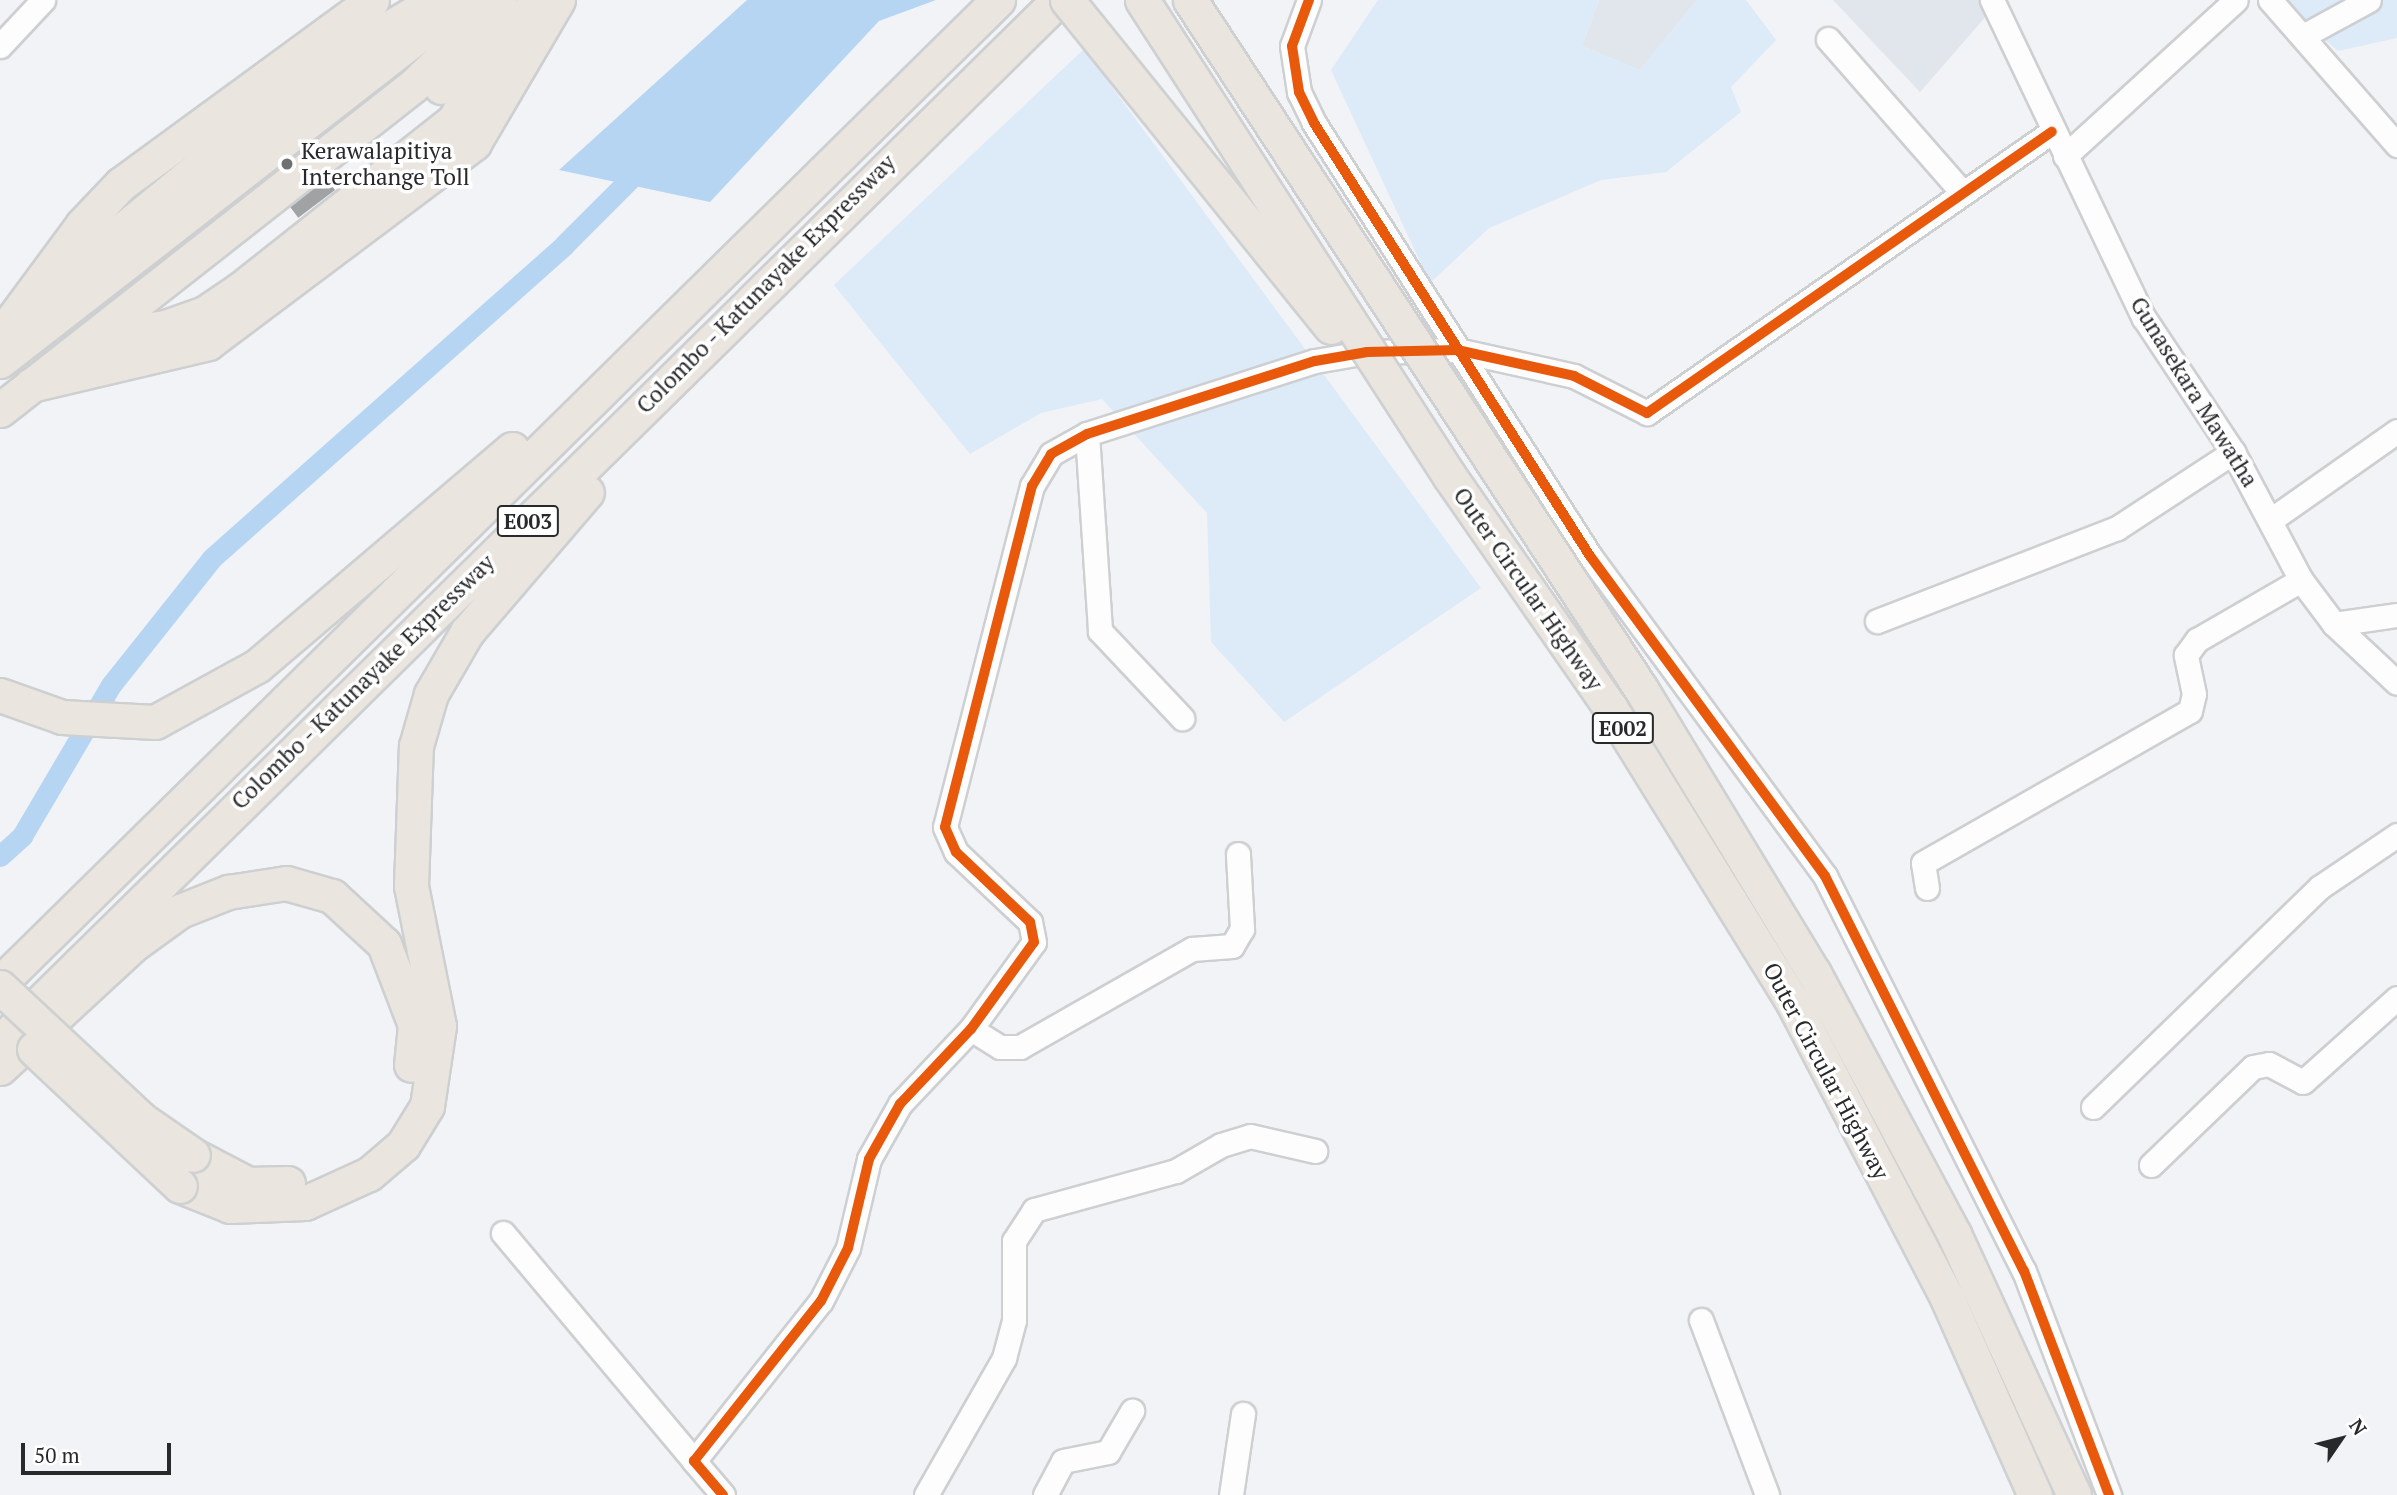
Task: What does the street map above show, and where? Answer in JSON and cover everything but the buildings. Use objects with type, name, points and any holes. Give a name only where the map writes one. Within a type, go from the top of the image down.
[{"type":"highway","points":[[7,337],[82,225],[121,184],[372,0]]},
{"type":"highway","points":[[55,290],[63,268],[137,194],[358,22],[397,0]]},
{"type":"highway","points":[[7,337],[142,210],[256,121],[359,46],[436,0]]},
{"type":"highway","points":[[7,337],[161,214],[454,0]]},
{"type":"highway","points":[[0,361],[464,0]]},
{"type":"highway","points":[[16,384],[64,359],[414,85],[501,0]]},
{"type":"highway","points":[[0,410],[16,384],[501,0]]},
{"type":"highway","points":[[158,311],[542,0]]},
{"type":"highway","points":[[105,327],[193,299],[444,109],[493,55],[550,0]]},
{"type":"highway","points":[[64,359],[170,343],[236,309],[461,135],[557,0]]},
{"type":"highway","points":[[16,384],[208,343],[474,143],[557,0]]},
{"type":"highway","name":"Colombo - Katunayake Expressway","points":[[0,985],[998,0]]},
{"type":"highway","name":"Colombo - Katunayake Expressway","points":[[0,1042],[821,229],[1058,0]]},
{"type":"highway","points":[[1068,0],[1450,477]]},
{"type":"highway","name":"Outer Circular Highway","points":[[1142,0],[1450,477],[1611,709],[1792,1001],[1948,1300],[2035,1495]]},
{"type":"highway","name":"Outer Circular Highway","points":[[1190,0],[1642,689],[1814,973],[1954,1234],[2074,1495]]},
{"type":"highway","points":[[105,327],[165,327],[205,313],[239,290],[454,120],[493,55]]},
{"type":"highway","points":[[0,1015],[180,1186],[230,1206],[306,1203],[369,1174],[403,1145],[427,1106],[439,1026],[411,886],[409,821],[416,746],[431,694],[467,632],[526,560],[821,229]]},
{"type":"highway","points":[[0,695],[62,718],[155,722],[257,666],[724,268]]},
{"type":"highway","points":[[0,985],[141,1119],[193,1155],[248,1184],[302,1182],[359,1157],[387,1134],[408,1096],[415,1025],[384,944],[332,896],[286,883],[228,892],[180,911],[133,945],[0,1068]]},
{"type":"street","points":[[0,46],[43,0]]},
{"type":"street","points":[[1309,0],[1292,46],[1298,92],[1457,350],[1597,566],[1825,876],[2024,1271],[2109,1495]]},
{"type":"street","name":"Gunasekara Mawatha","points":[[1992,0],[2052,132],[2144,318],[2233,452],[2272,519],[2301,580],[2334,624],[2397,682]]},
{"type":"street","points":[[2065,156],[2236,0]]},
{"type":"street","points":[[2270,0],[2397,145]]},
{"type":"street","points":[[2303,36],[2369,0]]},
{"type":"street","points":[[1828,38],[1960,190]]},
{"type":"street","points":[[694,1461],[821,1301],[848,1248],[869,1159],[900,1104],[971,1029],[1034,942],[1030,922],[956,852],[945,827],[1032,486],[1051,454],[1087,434],[1315,361],[1367,352],[1457,350],[1574,376],[1647,413],[1960,190],[2052,132]]},
{"type":"street","points":[[2272,519],[2397,430]]},
{"type":"street","points":[[1087,434],[1100,631],[1182,718]]},
{"type":"street","points":[[1877,621],[2117,528],[2233,452]]},
{"type":"street","points":[[1927,888],[1923,863],[2190,711],[2194,694],[2186,655],[2197,640],[2301,580]]},
{"type":"street","points":[[2334,624],[2397,615]]},
{"type":"street","points":[[2093,1107],[2320,887],[2397,835]]},
{"type":"street","points":[[971,1029],[1000,1047],[1020,1047],[1192,949],[1232,946],[1242,929],[1238,855]]},
{"type":"street","points":[[2151,1165],[2253,1067],[2269,1064],[2303,1082],[2397,999]]},
{"type":"street","points":[[926,1495],[1004,1358],[1014,1320],[1014,1241],[1034,1210],[1176,1171],[1221,1144],[1250,1136],[1315,1151]]},
{"type":"street","points":[[503,1233],[723,1495]]},
{"type":"street","points":[[1701,1320],[1767,1495]]},
{"type":"street","points":[[1045,1495],[1063,1461],[1108,1452],[1132,1411]]},
{"type":"street","points":[[1231,1495],[1243,1414]]},
{"type":"shaded area","points":[[1378,0],[1599,0],[1582,46],[1640,70],[1697,0],[1746,0],[1776,40],[1731,87],[1741,112],[1666,172],[1601,180],[1489,228],[1430,283],[1331,70]]},
{"type":"shaded area","points":[[1599,0],[1697,0],[1640,70],[1582,46]]},
{"type":"shaded area","points":[[1833,0],[1980,0],[1988,14],[1920,92]]},
{"type":"shaded area","points":[[2278,0],[2397,0],[2397,38],[2338,51]]},
{"type":"shaded area","points":[[1084,49],[1481,588],[1284,722],[1211,642],[1207,513],[1102,399],[1041,413],[970,454],[834,285]]},
{"type":"water","points":[[747,0],[936,0],[879,21],[710,202],[559,170]]},
{"type":"waterway","points":[[0,856],[22,836],[111,685],[212,558],[564,245],[644,165]]},
{"type":"cycle path","points":[[1309,0],[1292,46],[1299,92],[1314,123],[1590,556],[1825,876],[2024,1271],[2109,1495]]},
{"type":"cycle path","points":[[723,1495],[694,1461],[821,1301],[848,1248],[869,1159],[900,1104],[971,1029],[1034,942],[1030,922],[956,852],[945,827],[1032,486],[1051,454],[1087,434],[1315,361],[1367,352],[1457,350],[1574,376],[1647,413],[2052,132]]},
{"type":"place","name":"Kerawalapitiya Interchange Toll","points":[[287,164]]}]
